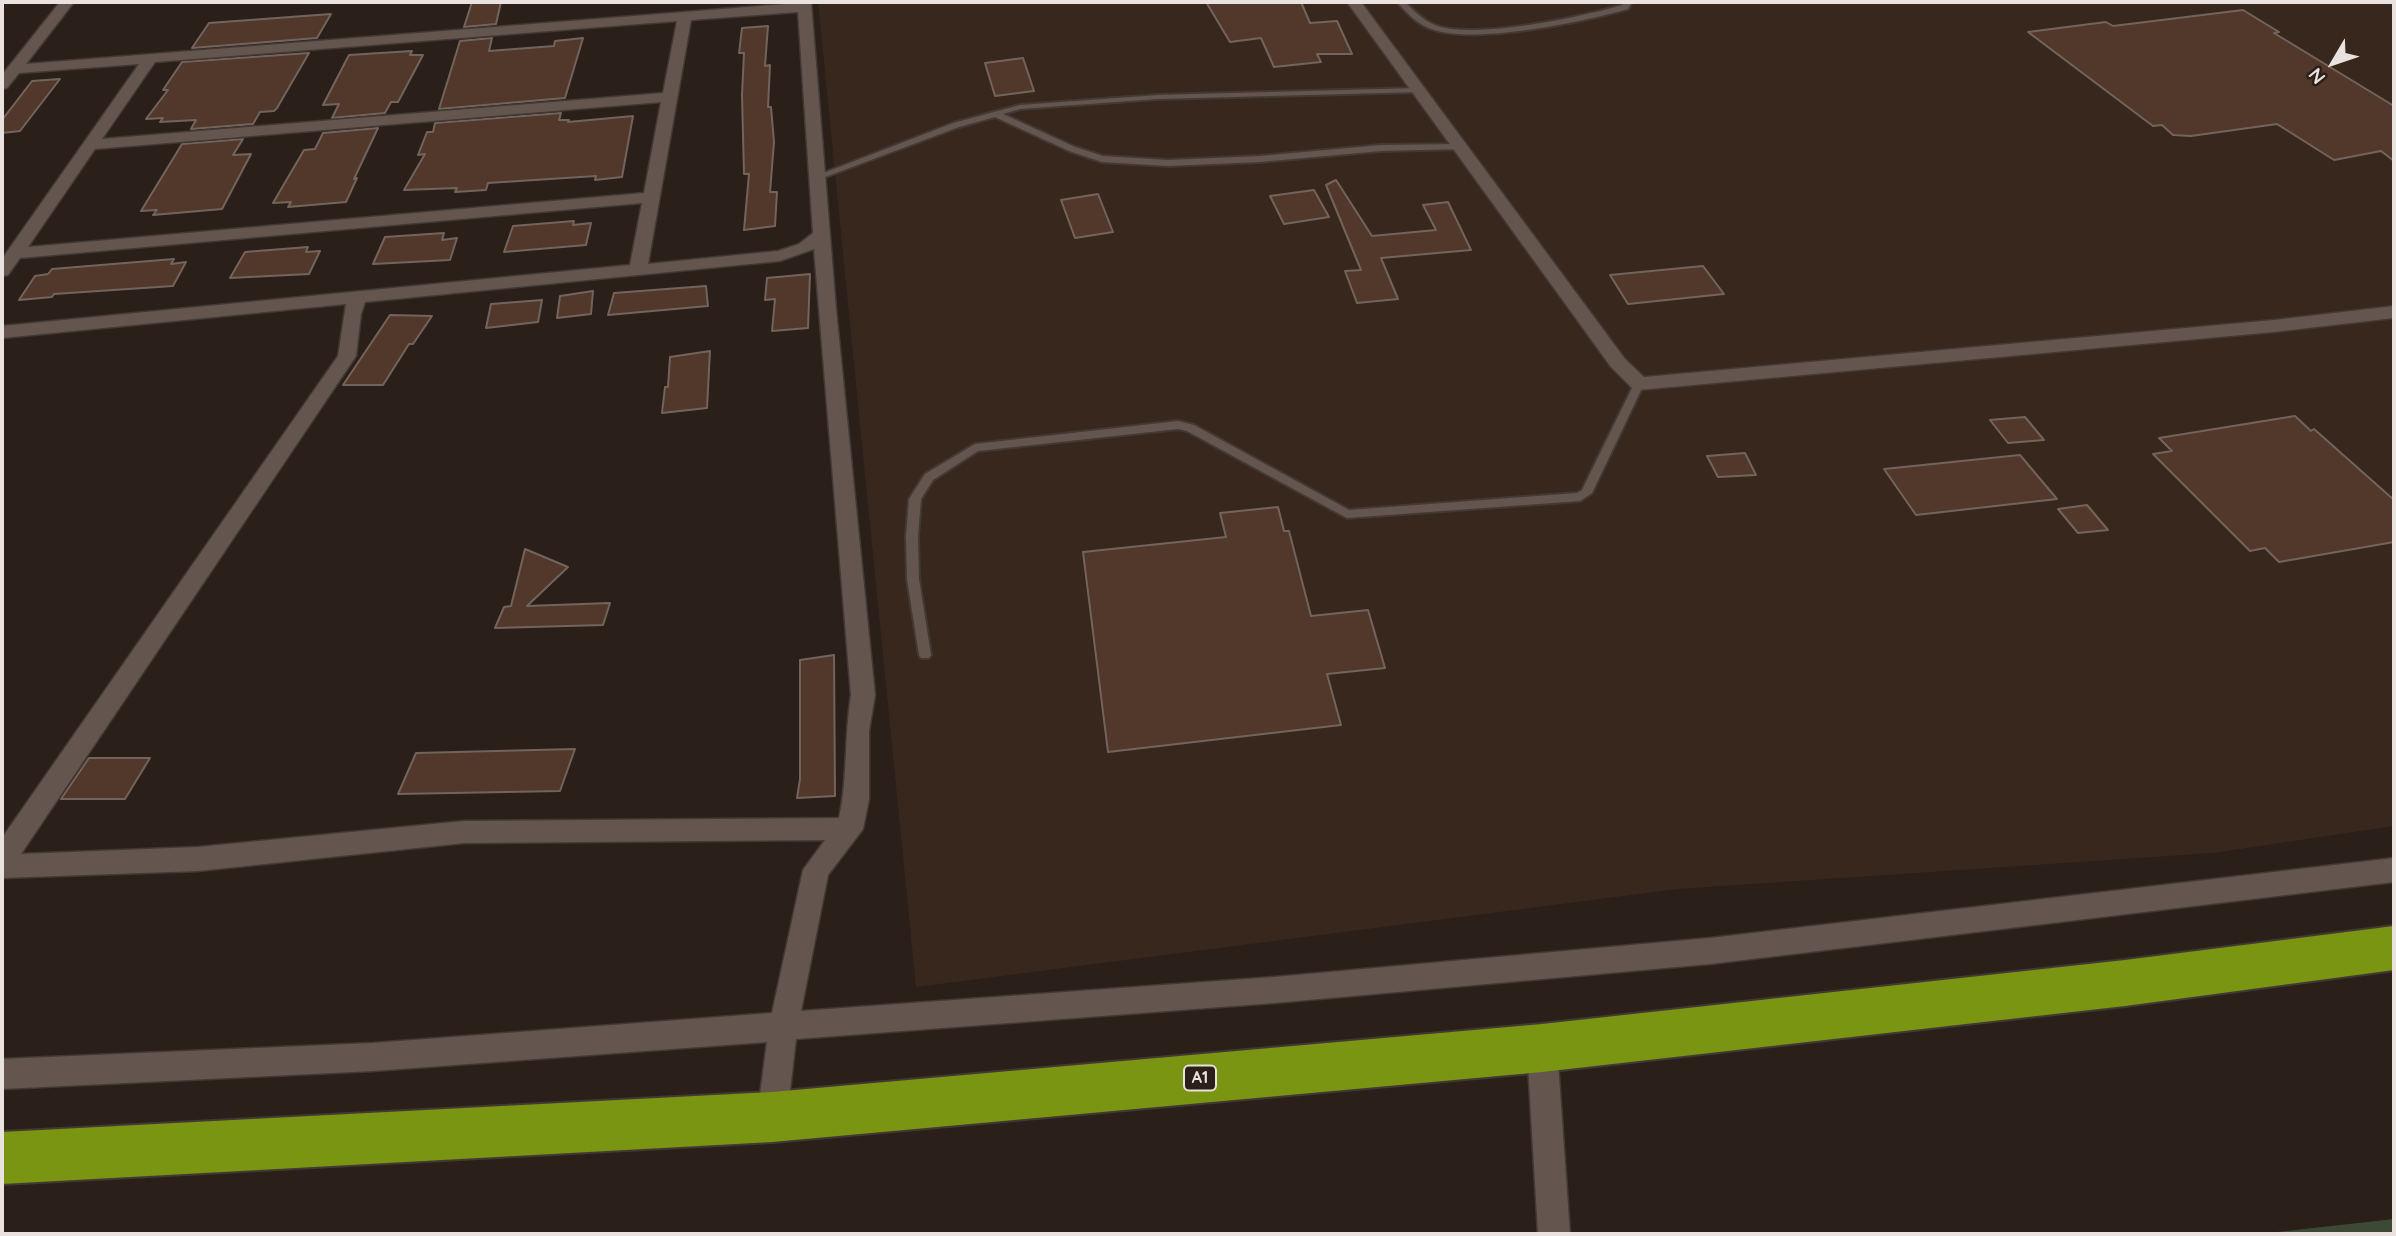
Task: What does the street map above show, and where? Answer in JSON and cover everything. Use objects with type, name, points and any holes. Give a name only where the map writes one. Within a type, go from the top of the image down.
[{"type":"highway","name":"A1","points":[[2,1158],[772,1117],[1542,1048],[2124,983],[2394,948]]},
{"type":"street","points":[[2,86],[67,2]]},
{"type":"street","points":[[1354,2],[1618,363],[1639,384],[2274,326],[2394,312]]},
{"type":"street","points":[[15,69],[685,16],[804,4],[863,695],[857,731],[856,799],[850,829],[816,870],[783,1027],[772,1117]]},
{"type":"street","points":[[638,270],[685,16]]},
{"type":"street","points":[[2,271],[150,59]]},
{"type":"street","points":[[90,145],[670,97]]},
{"type":"street","points":[[15,253],[652,197]]},
{"type":"street","points":[[2,332],[780,256],[805,248],[822,233]]},
{"type":"street","points":[[2,863],[29,817],[347,356],[352,314],[358,297]]},
{"type":"street","points":[[2,863],[198,859],[464,832],[850,829]]},
{"type":"street","points":[[2,1074],[373,1057],[1274,990],[1710,951],[2394,870]]},
{"type":"street","points":[[1542,1048],[1554,1234]]},
{"type":"lane","points":[[1401,2],[1421,22],[1435,29],[1467,33],[1611,11],[1625,7],[1628,2]]},
{"type":"lane","points":[[817,177],[993,113],[1045,104],[1158,97],[1418,90]]},
{"type":"lane","points":[[993,113],[1102,159],[1168,163],[1260,159],[1381,148],[1460,146]]},
{"type":"lane","points":[[925,655],[913,579],[915,499],[929,477],[975,448],[1178,425],[1190,428],[1347,514],[1580,497],[1586,493],[1639,384]]},
{"type":"shaded area","points":[[818,2],[2394,2],[2394,826],[2213,853],[1678,889],[916,987]]},
{"type":"green space","points":[[2394,1219],[2394,1234],[2259,1234]]},
{"type":"building","points":[[472,2],[501,2],[496,24],[464,27]]},
{"type":"building","points":[[1206,2],[1301,2],[1310,23],[1337,21],[1352,54],[1317,54],[1321,62],[1274,67],[1261,38],[1230,42]]},
{"type":"building","points":[[2243,10],[2279,32],[2274,33],[2394,106],[2394,161],[2381,151],[2334,160],[2277,124],[2191,136],[2173,135],[2162,125],[2153,126],[2028,32],[2106,22],[2113,26]]},
{"type":"building","points":[[331,14],[317,38],[192,48],[209,23]]},
{"type":"building","points":[[768,26],[765,66],[770,65],[768,107],[771,107],[774,142],[770,192],[777,192],[775,226],[744,230],[749,174],[744,174],[744,53],[739,53],[742,28]]},
{"type":"building","points":[[492,38],[489,51],[554,46],[555,41],[583,38],[565,98],[439,109],[460,41]]},
{"type":"building","points":[[412,51],[410,55],[423,55],[398,102],[391,102],[385,113],[332,118],[339,104],[323,105],[349,55]]},
{"type":"building","points":[[309,53],[277,108],[274,111],[260,112],[253,124],[191,129],[196,120],[160,122],[163,118],[146,119],[168,90],[163,90],[182,62]]},
{"type":"building","points":[[1023,58],[1034,91],[995,96],[985,63]]},
{"type":"building","points":[[60,79],[20,131],[2,133],[2,120],[32,81]]},
{"type":"building","points":[[561,113],[559,120],[569,120],[568,122],[633,116],[622,177],[595,180],[596,176],[488,183],[486,190],[455,192],[457,188],[404,190],[425,154],[418,155],[427,132],[433,132],[435,123]]},
{"type":"building","points":[[378,128],[346,202],[288,207],[291,202],[273,203],[304,150],[315,149],[323,133]]},
{"type":"building","points":[[243,139],[233,155],[251,154],[222,209],[153,215],[157,210],[141,211],[182,144]]},
{"type":"building","points":[[1336,180],[1372,236],[1436,230],[1423,205],[1448,202],[1471,250],[1381,258],[1398,299],[1357,303],[1345,271],[1361,270],[1326,185]]},
{"type":"building","points":[[1314,190],[1329,217],[1284,224],[1270,196]]},
{"type":"building","points":[[1098,194],[1113,232],[1075,238],[1061,200]]},
{"type":"building","points":[[574,221],[573,225],[591,223],[586,245],[504,252],[513,226]]},
{"type":"building","points":[[444,233],[442,240],[457,238],[450,260],[373,264],[385,237]]},
{"type":"building","points":[[308,247],[306,252],[320,251],[309,274],[230,278],[245,252]]},
{"type":"building","points":[[174,259],[171,264],[186,262],[173,286],[54,294],[52,297],[19,300],[35,276],[48,274],[52,269]]},
{"type":"building","points":[[1703,266],[1724,294],[1628,304],[1610,275]]},
{"type":"building","points":[[810,274],[808,328],[772,331],[775,299],[765,300],[767,278]]},
{"type":"building","points":[[706,286],[708,306],[608,315],[614,293]]},
{"type":"building","points":[[593,291],[591,314],[557,318],[560,296]]},
{"type":"building","points":[[542,300],[538,322],[486,328],[491,304]]},
{"type":"building","points":[[390,315],[432,316],[413,344],[409,344],[383,385],[343,385]]},
{"type":"building","points":[[710,351],[707,408],[662,413],[665,387],[668,387],[670,357]]},
{"type":"building","points":[[2295,416],[2311,431],[2314,429],[2394,500],[2394,542],[2279,562],[2265,548],[2250,551],[2153,454],[2172,451],[2159,438]]},
{"type":"building","points":[[2025,417],[2044,440],[2008,443],[1990,420]]},
{"type":"building","points":[[1745,453],[1756,475],[1718,477],[1707,456]]},
{"type":"building","points":[[2020,455],[2057,499],[1916,515],[1884,469]]},
{"type":"building","points":[[2087,505],[2108,530],[2078,533],[2058,509]]},
{"type":"building","points":[[1278,507],[1284,531],[1289,531],[1311,616],[1368,610],[1385,668],[1327,674],[1341,725],[1108,752],[1083,552],[1226,537],[1220,513]]},
{"type":"building","points":[[525,549],[568,567],[527,606],[610,603],[603,625],[495,628],[504,607],[511,606]]},
{"type":"building","points":[[834,655],[835,796],[797,798],[800,779],[800,660]]},
{"type":"building","points":[[575,749],[560,791],[398,794],[416,753]]},
{"type":"building","points":[[89,758],[150,758],[125,799],[61,799]]}]
